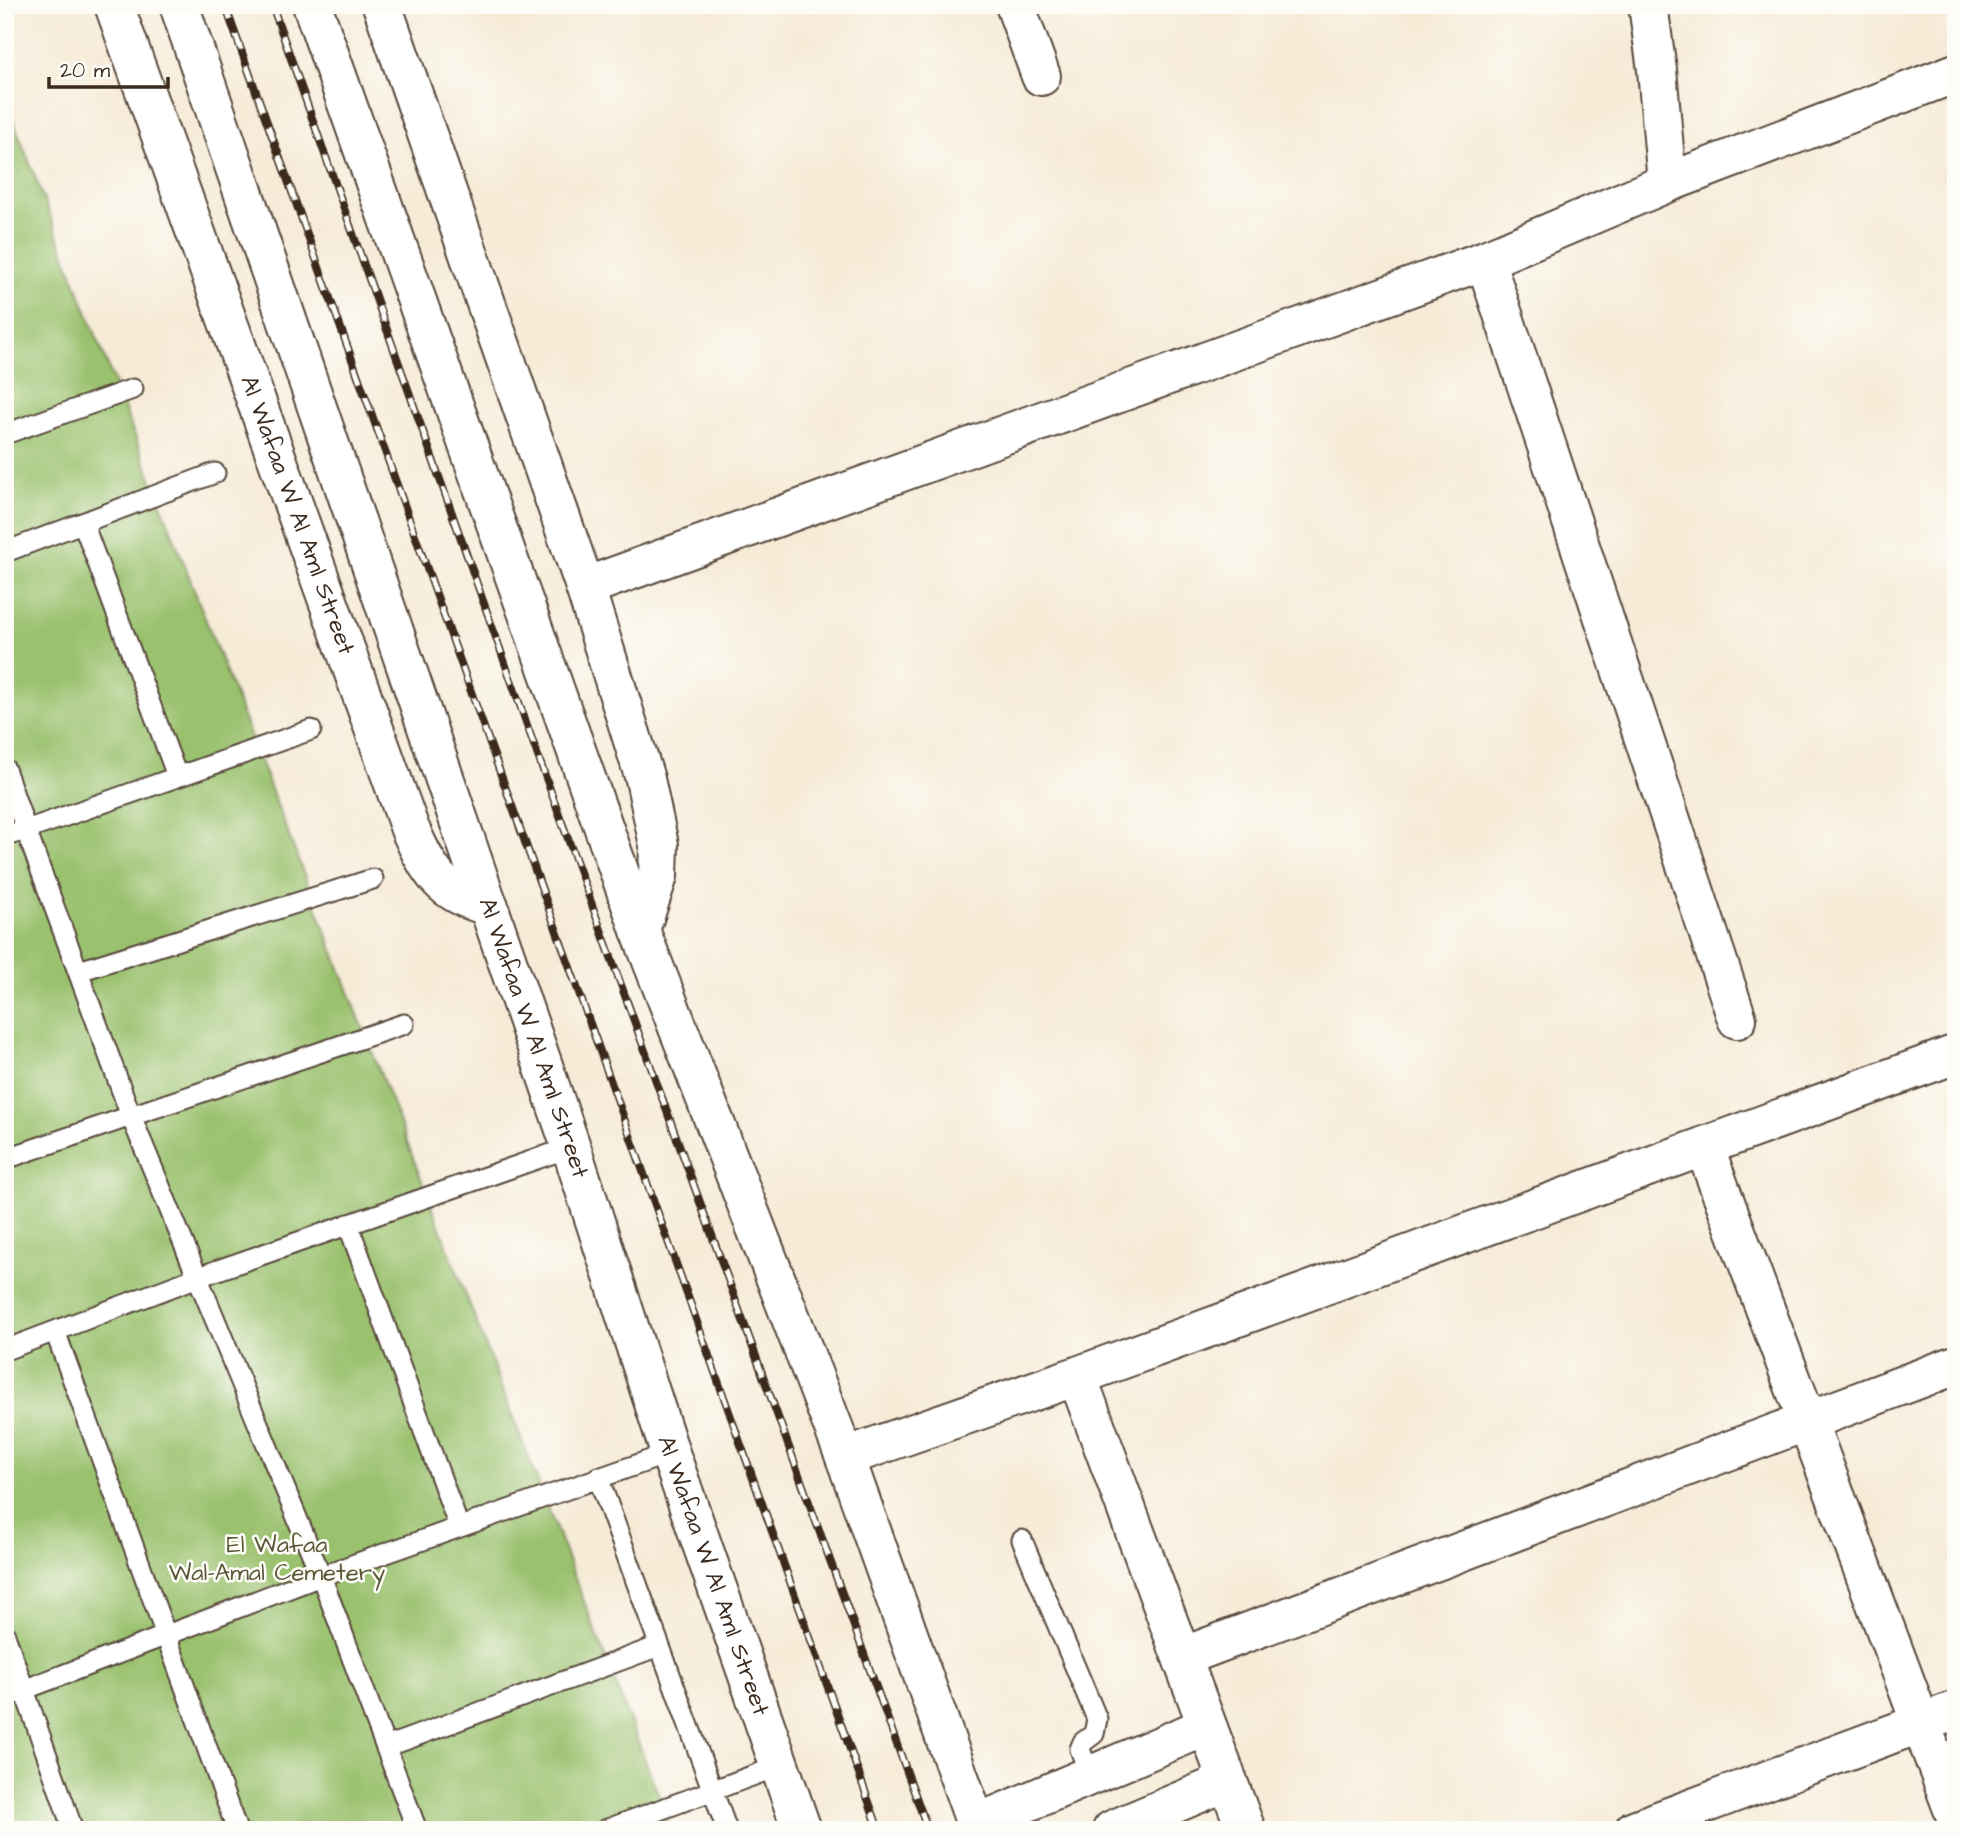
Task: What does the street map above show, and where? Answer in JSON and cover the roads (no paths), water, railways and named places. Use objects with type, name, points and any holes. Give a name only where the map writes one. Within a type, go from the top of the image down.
[{"type":"street","name":"Al Wafaa W Al Aml Street","points":[[114,5],[414,838],[439,882],[464,900],[489,906],[670,1452],[802,1830]]},
{"type":"street","points":[[179,5],[489,906]]},
{"type":"street","points":[[312,5],[640,930],[845,1457],[977,1827],[1207,1726]]},
{"type":"street","points":[[382,5],[584,587],[645,779],[659,845],[658,876],[640,930]]},
{"type":"street","points":[[1015,5],[1041,76]]},
{"type":"street","points":[[1648,5],[1667,183]]},
{"type":"street","points":[[584,587],[1485,260],[1667,183],[1956,73]]},
{"type":"street","points":[[1485,260],[1737,1019]]},
{"type":"street","points":[[845,1457],[1077,1376],[1956,1054]]},
{"type":"street","points":[[1704,1146],[1956,1817]]},
{"type":"street","points":[[1182,1657],[1956,1365]]},
{"type":"street","points":[[1077,1376],[1246,1830]]},
{"type":"street","points":[[1634,1830],[1956,1710]]},
{"type":"street","points":[[1099,1772],[1118,1828],[1228,1781]]},
{"type":"lane","points":[[5,434],[133,389]]},
{"type":"lane","points":[[5,552],[215,473]]},
{"type":"lane","points":[[83,523],[177,776]]},
{"type":"lane","points":[[5,836],[311,730]]},
{"type":"lane","points":[[5,769],[131,1116],[195,1278],[321,1576],[417,1830]]},
{"type":"lane","points":[[79,971],[373,879]]},
{"type":"lane","points":[[5,1159],[404,1024]]},
{"type":"lane","points":[[5,1350],[195,1278],[571,1147]]},
{"type":"lane","points":[[348,1224],[459,1527]]},
{"type":"lane","points":[[55,1331],[237,1830]]},
{"type":"lane","points":[[5,1697],[321,1576],[670,1452]]},
{"type":"lane","points":[[598,1477],[727,1830]]},
{"type":"lane","points":[[1022,1540],[1097,1719],[1094,1734],[1083,1742],[1080,1749],[1099,1772]]},
{"type":"lane","points":[[5,1635],[73,1830]]},
{"type":"lane","points":[[386,1747],[659,1646]]},
{"type":"lane","points":[[605,1830],[779,1766]]},
{"type":"railway","points":[[225,5],[879,1830]]},
{"type":"railway","points":[[272,5],[539,759],[928,1830]]},
{"type":"park label","name":"El Wafaa Wal-Amal Cemetery","points":[[277,1559]]}]
